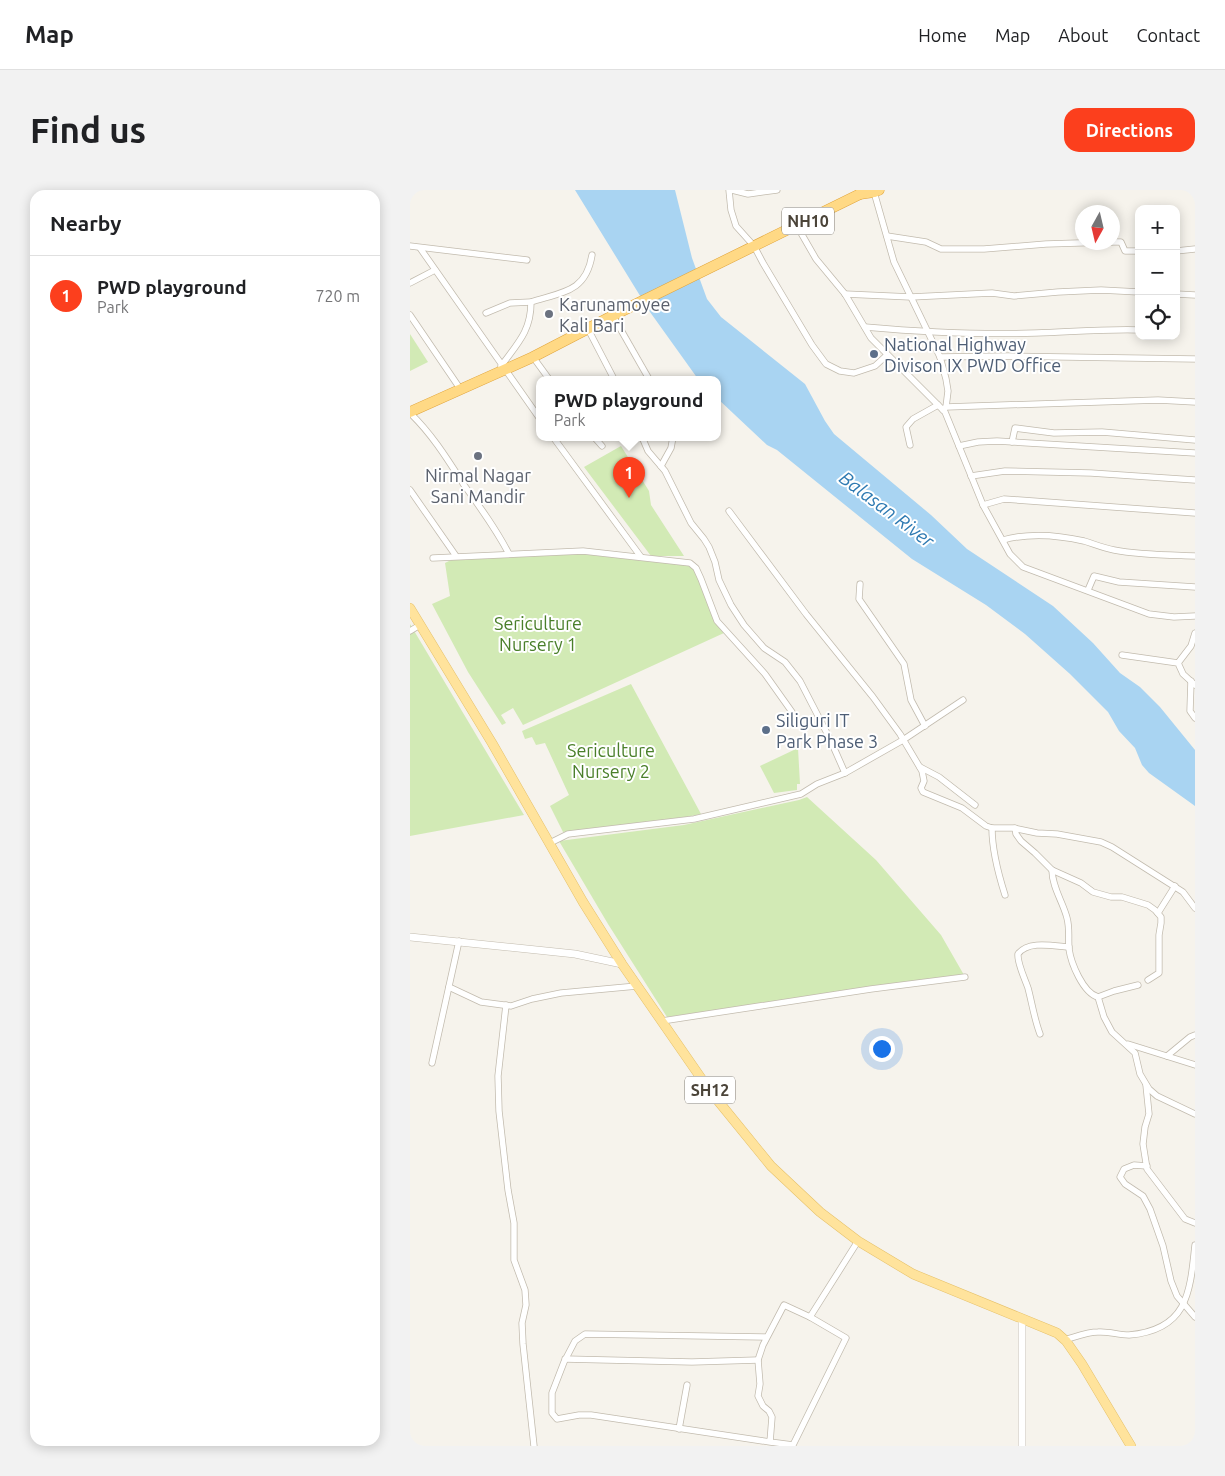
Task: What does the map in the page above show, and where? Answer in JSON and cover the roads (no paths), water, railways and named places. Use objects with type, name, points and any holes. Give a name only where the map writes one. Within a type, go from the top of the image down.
[{"type":"highway","name":"NH10","points":[[410,413],[461,390],[503,367],[534,357],[754,246],[869,192]]},
{"type":"main road","name":"SH12","points":[[410,608],[492,743],[583,902],[622,964],[710,1091],[771,1166],[820,1212],[858,1241],[913,1274],[1057,1333],[1082,1364],[1132,1446]]},
{"type":"street","points":[[777,190],[748,192],[731,190],[732,210],[736,226],[754,246],[812,345],[826,364],[840,371],[854,373],[875,366],[887,355]]},
{"type":"street","points":[[869,192],[887,236],[894,262],[940,357],[948,391],[942,408]]},
{"type":"street","points":[[796,226],[816,259],[845,294],[871,338],[942,408],[984,505],[1010,554],[1023,567],[1149,614],[1174,617],[1195,616]]},
{"type":"street","points":[[887,236],[926,242],[941,249],[984,249],[1075,243]]},
{"type":"street","points":[[1120,242],[1125,251],[1135,251]]},
{"type":"street","points":[[410,246],[527,260]]},
{"type":"street","points":[[420,248],[536,413]]},
{"type":"street","points":[[1180,250],[1195,249]]},
{"type":"street","points":[[486,313],[510,303],[531,302],[572,289],[584,279],[590,268],[592,255]]},
{"type":"street","points":[[410,283],[435,270]]},
{"type":"street","points":[[845,294],[911,297],[992,293],[1014,296],[1102,290],[1135,292]]},
{"type":"street","points":[[1180,294],[1195,295]]},
{"type":"street","points":[[503,367],[528,328],[531,316],[531,302]]},
{"type":"street","points":[[617,314],[647,376]]},
{"type":"street","points":[[410,315],[461,390]]},
{"type":"street","points":[[865,327],[928,332],[1026,333],[1100,329],[1135,330]]},
{"type":"street","points":[[588,330],[612,376]]},
{"type":"street","points":[[940,357],[1008,356],[1195,359]]},
{"type":"street","points":[[534,357],[547,376]]},
{"type":"street","points":[[910,445],[906,428],[913,419],[942,408],[1158,400],[1195,402]]},
{"type":"street","points":[[410,413],[437,444],[503,542],[509,554]]},
{"type":"street","points":[[1012,442],[1015,428],[1054,433],[1102,432],[1195,440]]},
{"type":"street","points":[[556,441],[641,557]]},
{"type":"street","points":[[598,441],[602,446]]},
{"type":"street","points":[[644,441],[648,451],[665,471],[691,523],[709,547],[719,580],[730,605],[764,648],[785,662],[800,681],[845,773]]},
{"type":"street","points":[[661,466],[673,441]]},
{"type":"street","points":[[959,446],[978,442],[1012,442],[1195,453]]},
{"type":"street","points":[[971,476],[1014,471],[1091,472],[1195,480]]},
{"type":"street","points":[[410,490],[456,556]]},
{"type":"street","points":[[984,505],[1004,500],[1195,513]]},
{"type":"street","points":[[729,511],[806,614],[874,697],[904,740],[924,776],[921,788],[923,792],[962,808],[986,826],[992,828],[1015,828],[1101,842],[1175,886],[1185,894],[1195,908]]},
{"type":"street","points":[[1003,540],[1017,536],[1049,536],[1082,540],[1113,550],[1154,555],[1195,556]]},
{"type":"street","points":[[433,558],[583,551],[687,563],[694,566],[701,578],[717,621],[765,674],[792,712]]},
{"type":"street","points":[[1088,590],[1094,576],[1119,582],[1195,587]]},
{"type":"street","points":[[860,584],[859,599],[904,664],[911,700],[925,726]]},
{"type":"street","points":[[410,630],[420,625]]},
{"type":"street","points":[[1178,663],[1191,646],[1195,633]]},
{"type":"street","points":[[1122,655],[1178,663]]},
{"type":"street","points":[[1178,663],[1183,674],[1193,683],[1190,711],[1195,718]]},
{"type":"street","points":[[550,843],[568,834],[694,819],[801,794],[817,784],[845,773],[904,740],[963,700]]},
{"type":"street","points":[[920,767],[939,777],[975,805]]},
{"type":"street","points":[[992,828],[992,841],[997,870],[1005,895]]},
{"type":"street","points":[[1015,828],[1016,834],[1021,841],[1052,870],[1081,883],[1093,892],[1111,896],[1122,896],[1148,905],[1158,913],[1161,923],[1159,934],[1160,973],[1148,980]]},
{"type":"street","points":[[1052,870],[1054,883],[1068,919],[1069,947],[1076,972],[1089,992],[1098,996],[1138,985]]},
{"type":"street","points":[[1158,913],[1175,886]]},
{"type":"street","points":[[410,937],[575,954],[622,964]]},
{"type":"street","points":[[432,1063],[459,941]]},
{"type":"street","points":[[1040,1034],[1033,1015],[1028,987],[1018,954],[1021,950],[1040,944],[1069,947]]},
{"type":"street","points":[[662,1021],[871,989],[965,977]]},
{"type":"street","points":[[449,987],[481,1002],[511,1006],[561,993],[637,986]]},
{"type":"street","points":[[1098,996],[1104,1017],[1110,1028],[1116,1037],[1126,1044],[1136,1056],[1140,1074],[1146,1085],[1157,1096],[1195,1114]]},
{"type":"street","points":[[506,1005],[498,1076],[499,1111],[514,1222],[514,1260],[525,1290],[526,1305],[522,1323],[523,1344],[534,1446]]},
{"type":"street","points":[[1167,1056],[1195,1035]]},
{"type":"street","points":[[1126,1044],[1195,1065]]},
{"type":"street","points":[[1146,1085],[1149,1114],[1143,1144],[1147,1169],[1185,1219],[1195,1223]]},
{"type":"street","points":[[1147,1166],[1134,1165],[1124,1169],[1120,1177],[1125,1184],[1143,1196],[1147,1203],[1163,1246],[1171,1281],[1177,1296],[1185,1303],[1195,1317]]},
{"type":"street","points":[[810,1317],[858,1241]]},
{"type":"street","points":[[1064,1340],[1097,1332],[1126,1335],[1146,1333],[1172,1321],[1185,1303],[1191,1283],[1195,1245]]},
{"type":"street","points":[[767,1337],[585,1334],[576,1341],[565,1359],[552,1393],[552,1413],[557,1419],[592,1415],[679,1429],[770,1442],[793,1444],[846,1338],[810,1317],[784,1305],[767,1337],[758,1360],[760,1378],[758,1396],[772,1417],[770,1442]]},
{"type":"street","points":[[1022,1318],[1022,1446]]},
{"type":"street","points":[[565,1359],[692,1362],[758,1360]]},
{"type":"street","points":[[679,1429],[687,1385]]},
{"type":"water","name":"Balasan River","points":[[575,190],[675,190],[692,258],[707,299],[721,317],[805,384],[834,434],[931,515],[967,549],[1053,606],[1093,643],[1120,673],[1140,687],[1160,707],[1195,750],[1195,806],[1149,773],[1142,765],[1135,748],[1119,731],[1108,712],[1070,674],[1025,634],[986,605],[912,559],[777,450],[767,445],[721,402],[721,376],[696,376],[650,312]]},
{"type":"place","name":"Karunamoyee Kali Bari","points":[[549,314]]},
{"type":"place","name":"National Highway Divison IX PWD Office","points":[[874,354]]},
{"type":"place","name":"Nirmal Nagar Sani Mandir","points":[[478,456]]},
{"type":"place","name":"PWD playground","points":[[629,498]]},
{"type":"place","name":"Siliguri IT Park Phase 3","points":[[766,730]]},
{"type":"park label","name":"Sericulture Nursery 1","points":[[538,633]]},
{"type":"park label","name":"Sericulture Nursery 2","points":[[611,760]]}]
